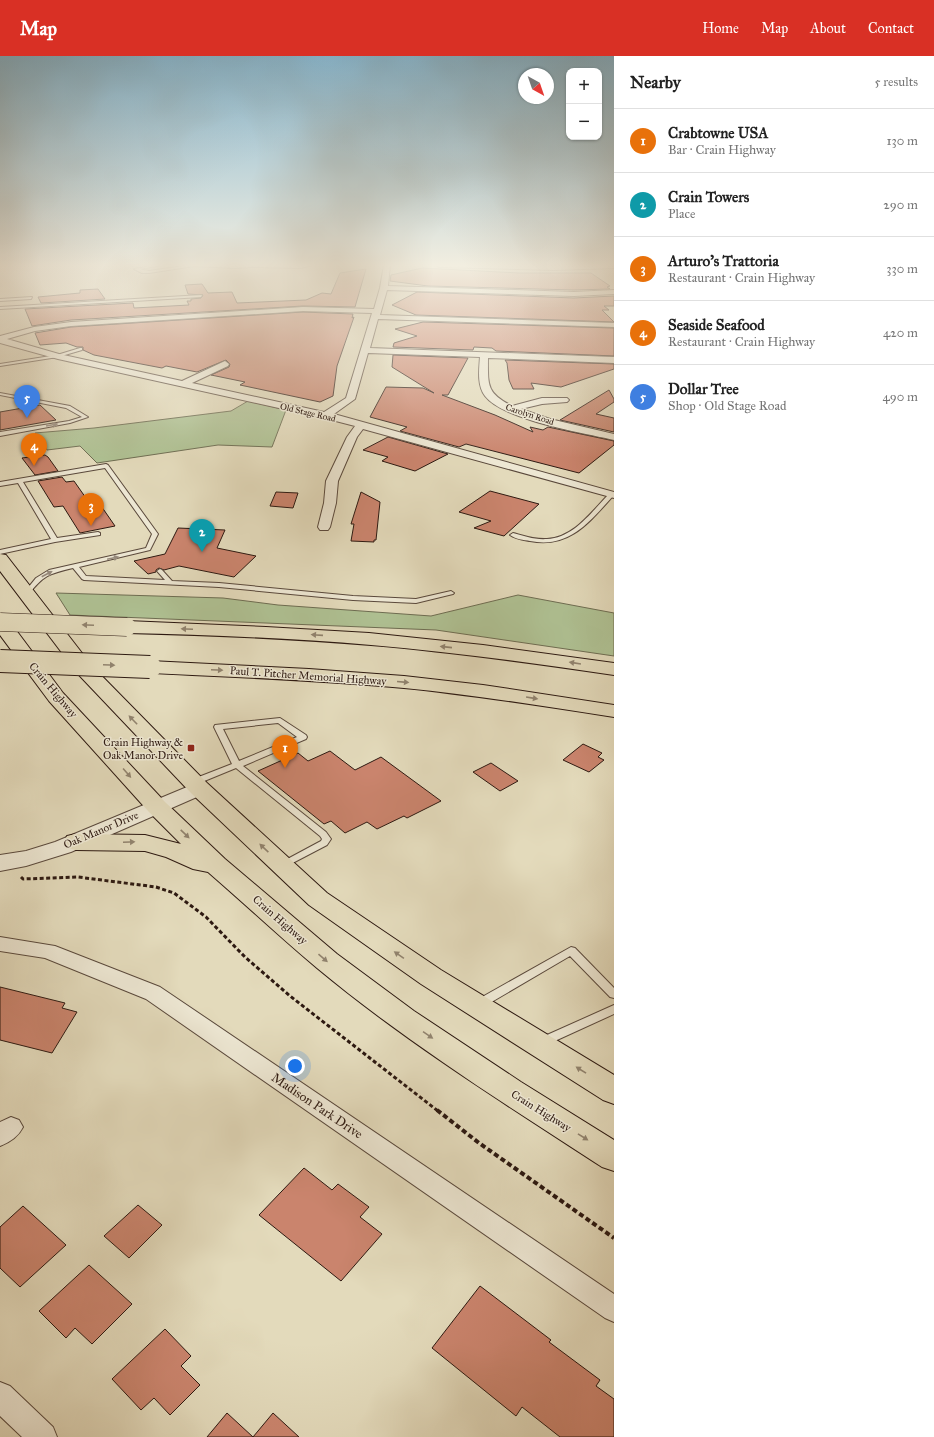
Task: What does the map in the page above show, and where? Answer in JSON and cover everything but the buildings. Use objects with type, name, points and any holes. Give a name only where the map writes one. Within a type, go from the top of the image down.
[{"type":"main road","points":[[0,559],[84,670],[196,785],[318,899],[431,977],[614,1091]]},
{"type":"main road","points":[[0,622],[281,633],[404,642],[527,656],[614,669]]},
{"type":"main road","name":"Crain Highway","points":[[0,622],[56,697],[157,806],[216,865],[326,962],[510,1091],[614,1157]]},
{"type":"main road","name":"Paul T. Pitcher Memorial Highway","points":[[0,661],[275,673],[404,682],[514,695],[614,711]]},
{"type":"main road","points":[[76,842],[145,843],[175,851],[202,863],[216,865]]},
{"type":"street","points":[[0,339],[38,329]]},
{"type":"street","points":[[326,415],[350,399],[372,329]]},
{"type":"street","name":"Old Stage Road","points":[[0,339],[58,356],[326,415],[613,495]]},
{"type":"street","points":[[366,350],[614,360]]},
{"type":"street","name":"Carolyn Road","points":[[484,355],[486,389],[492,399],[512,409],[545,420],[614,437]]},
{"type":"street","points":[[184,383],[225,364]]},
{"type":"street","points":[[512,409],[542,401],[564,400]]},
{"type":"street","points":[[324,527],[330,503],[332,481],[352,437],[361,425]]},
{"type":"street","name":"Oak Manor Drive","points":[[7,862],[51,852],[76,842],[157,806],[196,785]]},
{"type":"street","name":"Madison Park Drive","points":[[0,944],[48,951],[153,993],[614,1309]]},
{"type":"street","points":[[0,1396],[43,1437]]},
{"type":"lane","points":[[0,365],[58,356],[80,349]]},
{"type":"lane","points":[[0,434],[70,422],[86,417],[68,407],[3,394]]},
{"type":"lane","points":[[0,484],[106,466],[155,534],[148,549],[51,571],[38,579],[26,594]]},
{"type":"lane","points":[[18,480],[55,540]]},
{"type":"lane","points":[[513,535],[548,541],[569,536],[613,495]]},
{"type":"lane","points":[[0,552],[55,540],[98,534]]},
{"type":"lane","points":[[139,552],[146,558]]},
{"type":"lane","points":[[75,566],[84,578],[226,586],[353,598],[416,601],[450,593]]},
{"type":"lane","points":[[160,571],[171,583]]},
{"type":"lane","points":[[196,785],[237,765],[303,737],[280,720],[218,727],[237,765],[323,834],[327,839],[324,843],[282,865]]},
{"type":"lane","points":[[476,1005],[571,951],[614,994]]},
{"type":"lane","points":[[539,1044],[614,1009]]},
{"type":"path","points":[[7,862],[23,879],[78,877],[156,887],[174,893],[206,917],[245,957],[290,996],[479,1143],[614,1238]]},
{"type":"green space","points":[[248,401],[286,410],[272,447],[218,445],[97,463],[80,446],[47,450],[35,433],[94,428],[231,411]]},
{"type":"green space","points":[[56,593],[223,598],[278,605],[431,616],[518,595],[614,613],[614,656],[436,630],[70,615]]},
{"type":"place","name":"Dollar Tree","points":[[27,418]]},
{"type":"place","name":"Seaside Seafood","points":[[34,466]]},
{"type":"place","name":"Arturo’s Trattoria","points":[[91,526]]},
{"type":"place","name":"Crain Towers","points":[[202,552]]},
{"type":"place","name":"Crain Highway & Oak Manor Drive","points":[[191,748]]},
{"type":"place","name":"Crabtowne USA","points":[[285,768]]}]
